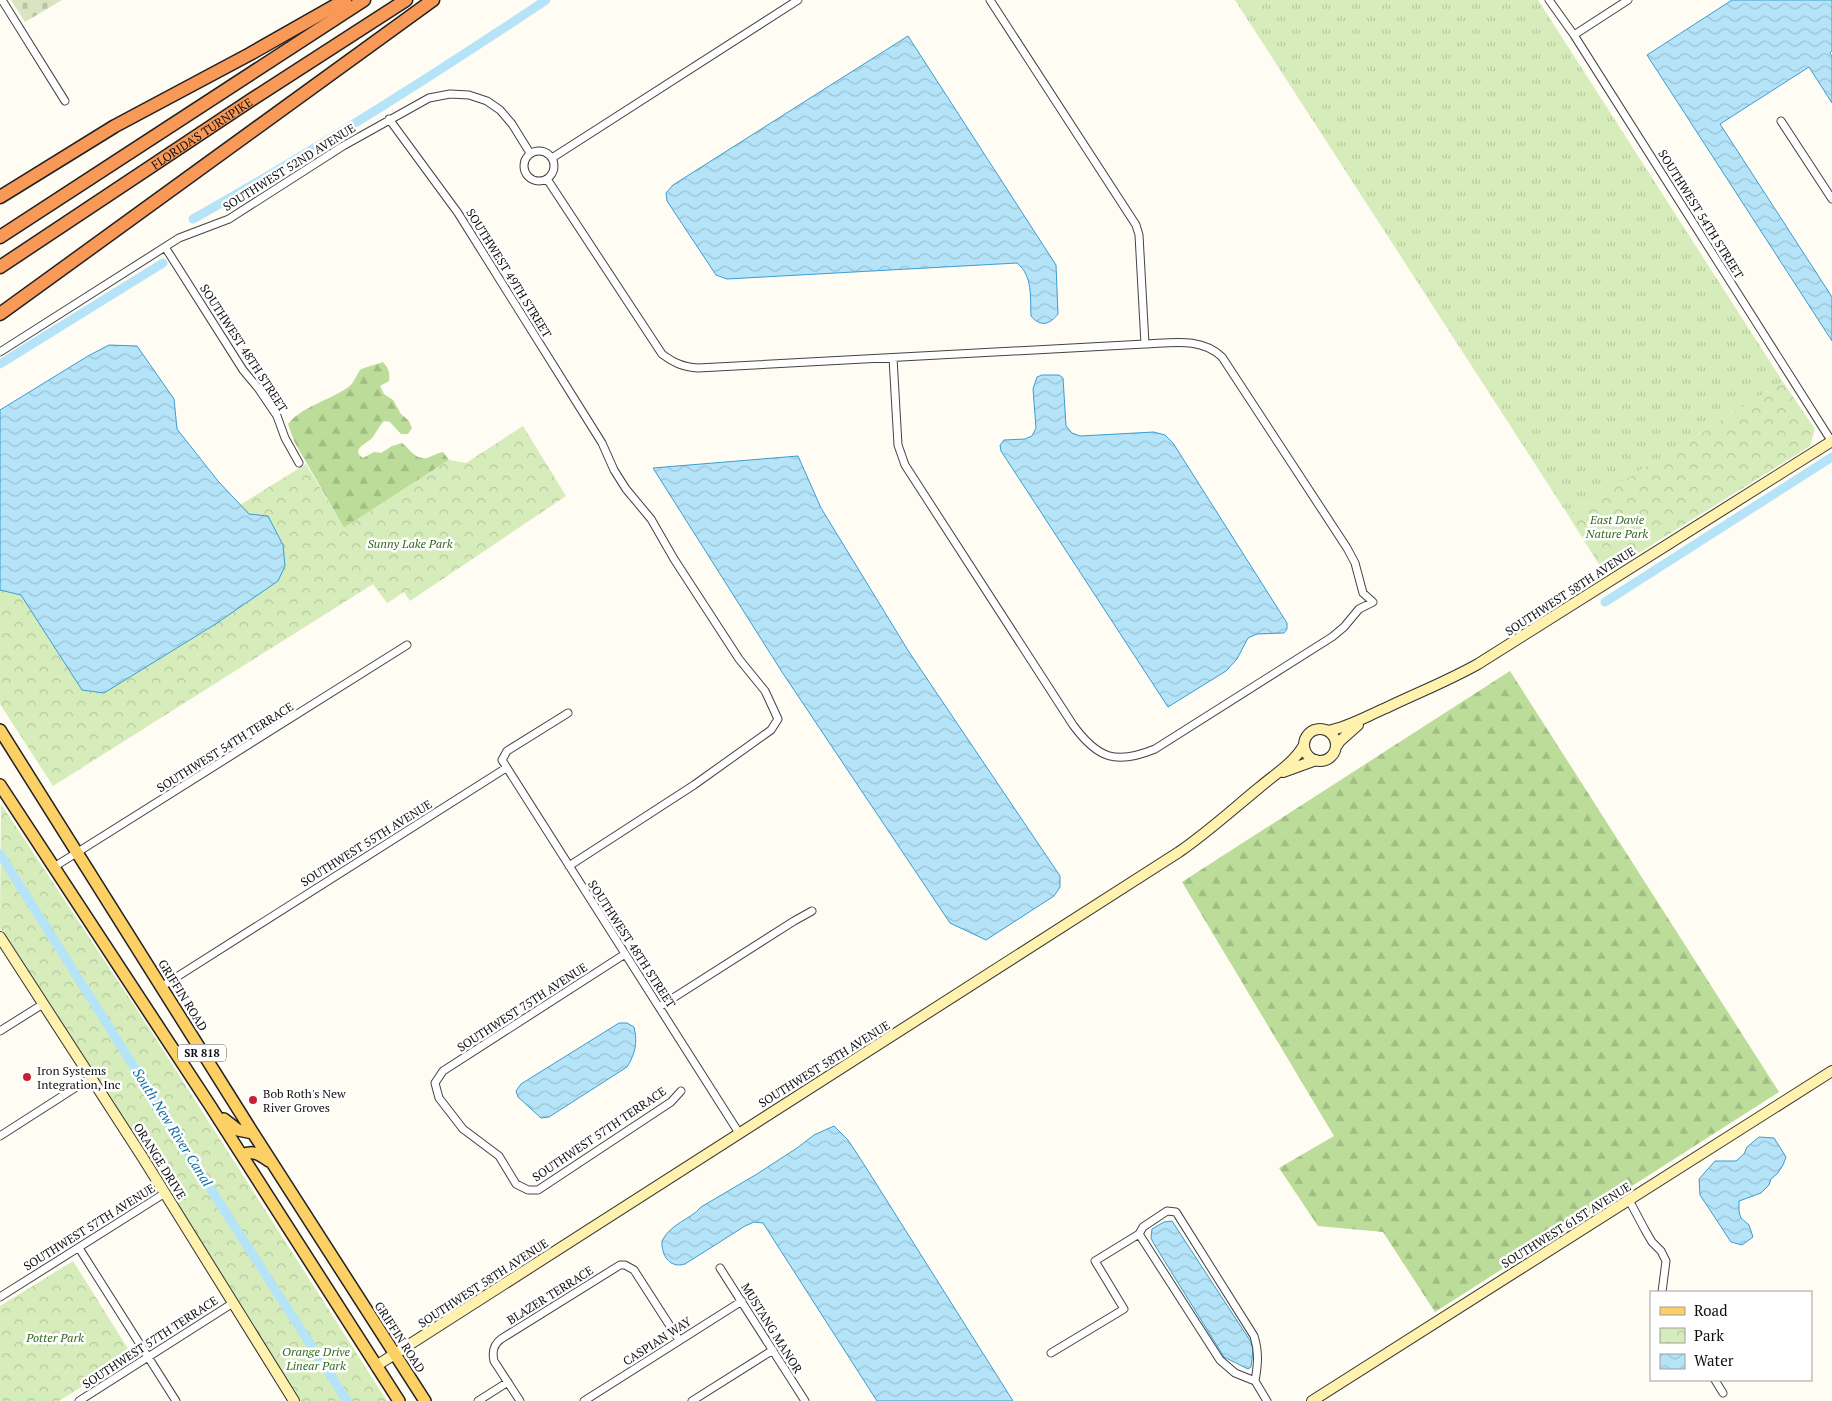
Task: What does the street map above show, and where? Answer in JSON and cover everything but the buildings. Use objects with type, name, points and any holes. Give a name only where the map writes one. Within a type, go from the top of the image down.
[{"type":"highway","points":[[0,197],[99,136],[345,0]]},
{"type":"highway","name":"FLORIDA'S TURNPIKE","points":[[0,237],[364,0]]},
{"type":"highway","name":"FLORIDA'S TURNPIKE","points":[[0,267],[251,100],[406,0]]},
{"type":"highway","points":[[0,314],[433,0]]},
{"type":"main road","name":"GRIFFIN ROAD","points":[[0,730],[274,1166],[425,1401]]},
{"type":"main road","name":"SR 818","points":[[0,785],[211,1107],[399,1401]]},
{"type":"main road","points":[[211,1107],[232,1126],[245,1133],[253,1132]]},
{"type":"main road","points":[[242,1155],[253,1152],[259,1154],[274,1166]]},
{"type":"street","points":[[2,0],[65,101]]},
{"type":"street","points":[[552,158],[798,0]]},
{"type":"street","points":[[990,0],[1136,225],[1139,235],[1146,344]]},
{"type":"street","name":"SOUTHWEST 54TH STREET","points":[[1549,0],[1574,35],[1832,441]]},
{"type":"street","points":[[1574,35],[1628,0]]},
{"type":"street","name":"SOUTHWEST 52ND AVENUE","points":[[0,352],[179,238],[228,219],[343,146],[429,98],[450,94],[469,95],[487,101],[500,110],[512,124],[530,153]]},
{"type":"street","name":"SOUTHWEST 49TH STREET","points":[[389,119],[458,212],[602,443],[614,470],[626,489],[651,519],[674,559],[739,658],[765,691],[778,718],[771,730],[694,785],[569,866]]},
{"type":"street","points":[[1781,121],[1832,198]]},
{"type":"street","points":[[542,151],[552,158],[554,172],[548,179],[536,181],[526,174],[524,163],[530,153],[542,151]]},
{"type":"street","points":[[548,179],[662,354],[672,362],[684,367],[698,368],[1192,342],[1214,350],[1222,357],[1347,548],[1355,562],[1363,593],[1373,602],[1359,609],[1344,627],[1332,637],[1155,749],[1125,758],[1102,753],[1092,747],[1082,737],[905,465],[898,445],[894,358]]},
{"type":"street","name":"SOUTHWEST 48TH STREET","points":[[165,247],[243,370],[277,416],[285,438],[299,463]]},
{"type":"street","name":"SOUTHWEST 58TH AVENUE","points":[[1328,731],[1342,728],[1366,718],[1449,680],[1478,664],[1832,441]]},
{"type":"street","name":"SOUTHWEST 54TH TERRACE","points":[[54,867],[407,645]]},
{"type":"street","points":[[506,768],[502,760],[507,750],[568,713]]},
{"type":"street","name":"SOUTHWEST 58TH AVENUE","points":[[1336,747],[1340,740],[1366,718]]},
{"type":"street","points":[[1320,729],[1328,731],[1336,741],[1336,747],[1331,756],[1327,759],[1316,760],[1310,757],[1304,745],[1306,737],[1312,731],[1320,729]]},
{"type":"street","name":"SOUTHWEST 58TH AVENUE","points":[[376,1366],[1203,836],[1256,790],[1278,774],[1300,752],[1304,745]]},
{"type":"street","name":"SOUTHWEST 58TH AVENUE","points":[[1278,774],[1316,760]]},
{"type":"street","name":"SOUTHWEST 48TH STREET","points":[[506,768],[739,1133]]},
{"type":"street","name":"SOUTHWEST 55TH AVENUE","points":[[161,987],[506,768]]},
{"type":"street","points":[[659,1007],[812,911]]},
{"type":"street","name":"ORANGE DRIVE","points":[[0,937],[165,1193],[294,1401]]},
{"type":"street","name":"SOUTHWEST 75TH AVENUE","points":[[528,1190],[516,1184],[498,1156],[463,1129],[439,1098],[436,1083],[443,1071],[625,954]]},
{"type":"street","points":[[0,1031],[44,1004]]},
{"type":"street","name":"SOUTHWEST 61ST AVENUE","points":[[1312,1401],[1832,1071]]},
{"type":"street","points":[[0,1136],[92,1078]]},
{"type":"street","name":"SOUTHWEST 57TH TERRACE","points":[[528,1190],[538,1190],[671,1102],[681,1091]]},
{"type":"street","name":"SOUTHWEST 57TH AVENUE","points":[[0,1296],[165,1193]]},
{"type":"street","points":[[1629,1200],[1644,1230],[1661,1251],[1666,1262],[1662,1291]]},
{"type":"street","points":[[1051,1353],[1124,1309],[1094,1261],[1139,1234],[1144,1227],[1167,1211],[1176,1212],[1254,1336],[1259,1362],[1255,1381]]},
{"type":"street","points":[[1139,1234],[1220,1360],[1235,1372],[1255,1381],[1267,1401]]},
{"type":"street","points":[[79,1248],[176,1401]]},
{"type":"street","name":"BLAZER TERRACE","points":[[508,1382],[494,1361],[493,1350],[501,1339],[620,1265],[625,1265],[634,1270],[678,1340]]},
{"type":"street","name":"MUSTANG MANOR","points":[[720,1268],[805,1401]]},
{"type":"street","name":"CASPIAN WAY","points":[[584,1401],[742,1301]]},
{"type":"street","name":"SOUTHWEST 57TH TERRACE","points":[[79,1401],[233,1303]]},
{"type":"street","points":[[692,1401],[773,1350]]},
{"type":"street","points":[[1716,1381],[1722,1393]]},
{"type":"street","points":[[478,1401],[508,1382],[520,1401]]},
{"type":"green space","points":[[11,0],[62,0],[25,22]]},
{"type":"green space","points":[[1235,0],[1538,0],[1783,382],[1568,515]]},
{"type":"green space","points":[[383,362],[389,371],[389,381],[380,386],[384,394],[393,400],[401,414],[409,421],[412,428],[408,434],[401,434],[390,422],[384,421],[372,438],[359,450],[359,455],[363,458],[374,452],[381,453],[392,446],[402,443],[419,457],[427,458],[443,452],[449,460],[344,528],[294,441],[288,424],[308,408],[340,393],[350,386],[361,369]]},
{"type":"green space","name":"East Davie Nature Park","points":[[1783,382],[1815,429],[1810,446],[1605,574],[1568,515]]},
{"type":"green space","name":"Sunny Lake Park","points":[[523,426],[566,496],[410,601],[404,592],[387,603],[373,584],[53,786],[0,704],[0,590],[21,595],[82,690],[104,693],[214,625],[249,515],[240,505],[306,464],[344,528],[449,460],[466,463]]},
{"type":"green space","points":[[1510,671],[1779,1092],[1435,1312],[1383,1232],[1318,1226],[1279,1168],[1334,1136],[1182,882]]},
{"type":"green space","name":"Orange Drive Linear Park","points":[[1,804],[147,1025],[387,1401],[300,1401],[79,1049],[0,928]]},
{"type":"green space","name":"Potter Park","points":[[73,1261],[132,1355],[59,1401],[0,1401],[0,1306]]},
{"type":"water","points":[[1732,0],[1832,0],[1832,51],[1830,53],[1832,56],[1832,103],[1809,67],[1720,124],[1832,297],[1832,341],[1647,55]]},
{"type":"water","points":[[908,36],[1056,265],[1058,314],[1049,322],[1038,322],[1031,316],[1028,280],[1026,274],[1017,263],[727,279],[716,275],[667,201],[666,193],[673,185]]},
{"type":"water","points":[[109,345],[137,346],[174,399],[177,429],[218,481],[249,514],[268,516],[283,545],[285,566],[278,581],[214,625],[104,693],[82,690],[21,595],[0,590],[0,410]]},
{"type":"water","points":[[1042,375],[1059,375],[1063,378],[1066,426],[1072,433],[1080,436],[1154,432],[1165,435],[1173,443],[1287,623],[1287,629],[1284,633],[1257,634],[1248,638],[1237,659],[1226,671],[1168,707],[1001,451],[1000,445],[1004,440],[1025,439],[1032,436],[1036,428],[1033,389],[1037,377]]},
{"type":"water","points":[[798,456],[821,508],[909,652],[1060,876],[1060,887],[1054,896],[986,940],[950,923],[782,672],[653,468]]},
{"type":"water","points":[[619,1023],[627,1023],[634,1027],[636,1038],[632,1058],[627,1067],[549,1117],[541,1118],[518,1097],[516,1091],[521,1084]]},
{"type":"water","points":[[834,1126],[848,1140],[865,1166],[1013,1401],[877,1401],[763,1223],[754,1222],[745,1226],[685,1264],[675,1264],[667,1259],[663,1251],[662,1241],[675,1226],[701,1207],[757,1174],[814,1135]]},
{"type":"water","points":[[1759,1137],[1774,1138],[1786,1157],[1778,1173],[1761,1193],[1739,1201],[1741,1218],[1749,1225],[1753,1237],[1742,1245],[1731,1242],[1700,1195],[1699,1179],[1715,1161],[1736,1161],[1744,1154],[1747,1147]]},
{"type":"water","points":[[1172,1221],[1251,1342],[1253,1350],[1251,1367],[1248,1369],[1224,1357],[1154,1244],[1151,1238],[1152,1229],[1164,1222]]},
{"type":"waterway","points":[[193,219],[372,113],[546,0]]},
{"type":"waterway","points":[[0,364],[163,263]]},
{"type":"waterway","points":[[1605,602],[1832,457]]},
{"type":"waterway","name":"South New River Canal","points":[[0,854],[347,1401]]},
{"type":"place","name":"Iron Systems Integration, Inc","points":[[27,1077]]},
{"type":"place","name":"Bob Roth's New River Groves","points":[[253,1100]]}]
